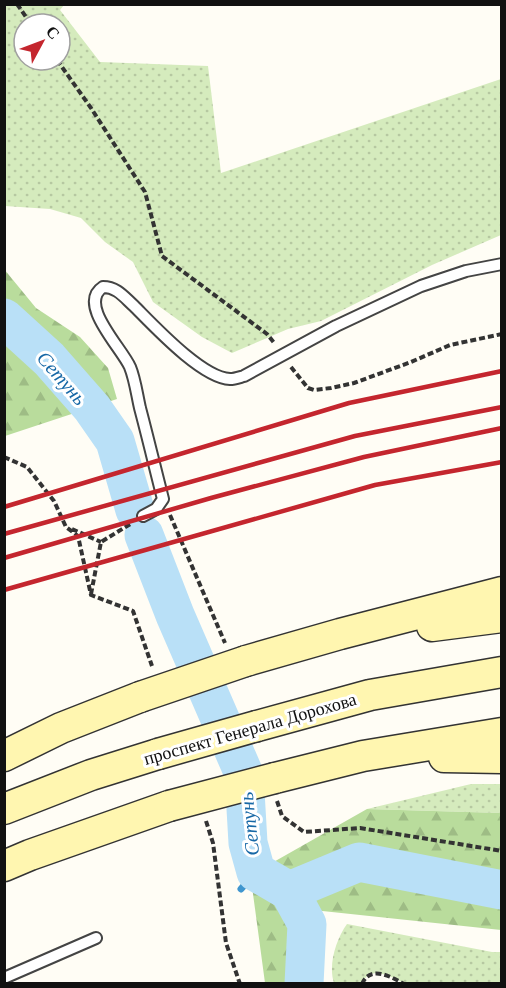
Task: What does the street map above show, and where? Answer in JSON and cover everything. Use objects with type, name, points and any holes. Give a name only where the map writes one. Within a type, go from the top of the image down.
[{"type":"main road","points":[[4,756],[61,728],[140,697],[235,653],[340,634],[501,592]]},
{"type":"main road","points":[[340,634],[433,626],[501,617]]},
{"type":"main road","name":"проспект Генерала Дорохова","points":[[4,809],[91,775],[257,726],[370,695],[501,672]]},
{"type":"main road","points":[[4,866],[169,806],[363,756],[501,733]]},
{"type":"main road","points":[[363,756],[501,758]]},
{"type":"lane","points":[[143,516],[156,509],[162,498],[130,367],[97,314],[94,302],[98,290],[103,287],[116,289],[196,363],[217,376],[231,379],[244,376],[420,286],[466,271],[501,264]]},
{"type":"lane","points":[[4,978],[96,938]]},
{"type":"path","points":[[66,72],[92,108],[145,192],[162,256],[267,334],[308,388],[315,390],[331,388],[354,382],[411,362],[450,345],[501,334]]},
{"type":"path","points":[[162,498],[235,653]]},
{"type":"path","points":[[91,595],[101,542],[143,516]]},
{"type":"path","points":[[66,527],[101,542]]},
{"type":"path","points":[[304,832],[360,828],[501,851]]},
{"type":"path","points":[[362,984],[367,975],[373,973],[404,984]]},
{"type":"green space","points":[[4,5],[64,5],[60,10],[62,12],[12,12],[12,72],[72,72],[72,26],[100,62],[208,66],[221,173],[501,79],[501,235],[432,265],[321,321],[288,329],[232,353],[202,337],[153,302],[133,262],[105,242],[81,218],[50,209],[5,206]]},
{"type":"green space","points":[[4,269],[36,308],[80,337],[108,368],[117,399],[5,436]]},
{"type":"green space","points":[[471,784],[501,784],[501,813],[367,809]]},
{"type":"green space","points":[[367,809],[501,813],[501,930],[313,910],[323,983],[265,983],[251,879],[256,872]]},
{"type":"green space","points":[[347,924],[501,952],[501,983],[404,983],[387,975],[375,973],[370,974],[362,983],[334,983],[332,968],[334,952]]},
{"type":"waterway","name":"Сетунь","points":[[4,318],[49,359],[92,408],[115,441],[135,510]]},
{"type":"waterway","name":"Сетунь","points":[[144,535],[175,615],[244,774],[248,843],[256,872],[289,891],[359,862],[502,890]]},
{"type":"waterway","points":[[241,889],[256,872]]},
{"type":"waterway","points":[[289,891],[307,924],[304,984]]},
{"type":"railway","points":[[4,507],[349,403],[502,371]]},
{"type":"railway","points":[[4,534],[355,436],[502,407]]},
{"type":"railway","points":[[4,558],[211,498],[364,457],[502,428]]},
{"type":"railway","points":[[4,590],[375,485],[502,462]]}]
